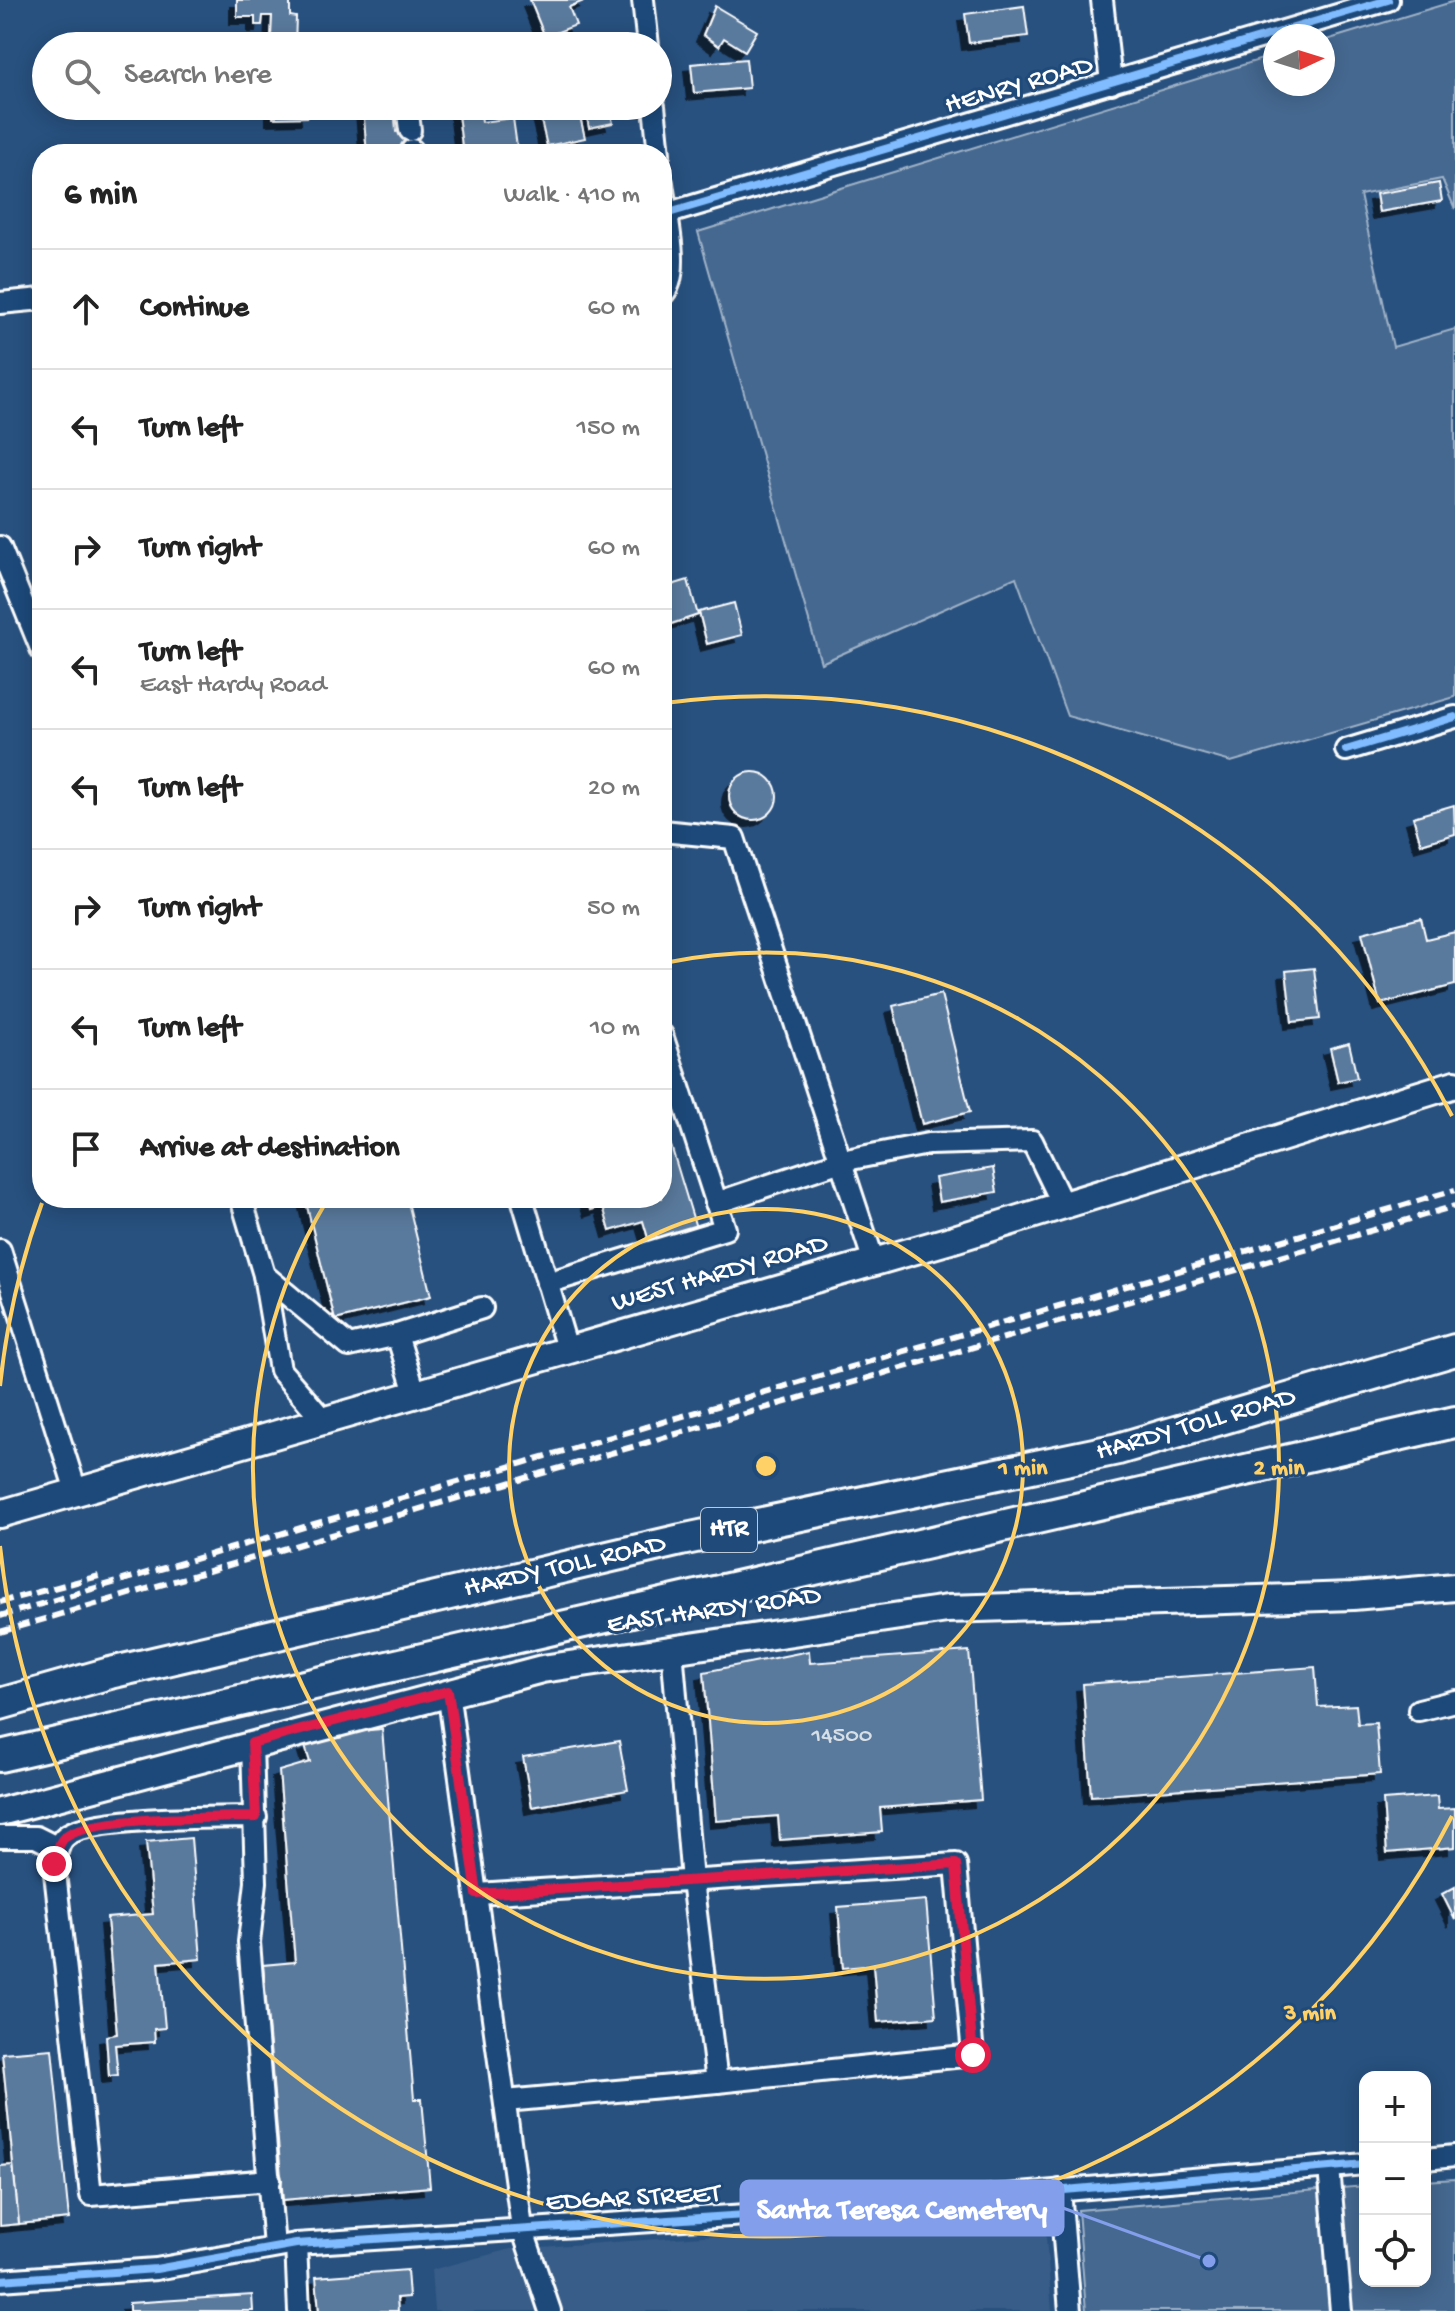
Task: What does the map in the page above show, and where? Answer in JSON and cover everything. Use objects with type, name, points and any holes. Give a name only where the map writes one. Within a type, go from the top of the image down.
[{"type":"highway","name":"HARDY TOLL ROAD","points":[[0,1704],[110,1673],[681,1540],[1118,1449],[1455,1350]]},
{"type":"highway","name":"HARDY TOLL ROAD","points":[[0,1756],[1455,1422]]},
{"type":"main road","name":"WEST HARDY ROAD","points":[[0,1514],[326,1423],[874,1262],[1455,1084]]},
{"type":"main road","name":"EAST HARDY ROAD","points":[[0,1812],[448,1691],[542,1669],[947,1609],[1353,1596],[1455,1587]]},
{"type":"street","points":[[643,0],[646,32]]},
{"type":"street","points":[[1102,0],[1111,83]]},
{"type":"street","name":"HENRY ROAD","points":[[672,212],[1388,0]]},
{"type":"street","points":[[408,120],[411,144]]},
{"type":"street","points":[[655,120],[658,144]]},
{"type":"street","points":[[0,303],[32,300]]},
{"type":"street","points":[[0,547],[32,626]]},
{"type":"street","points":[[1346,750],[1455,717]]},
{"type":"street","points":[[672,832],[734,838],[874,1262]]},
{"type":"street","points":[[547,1283],[725,1229],[672,1066]]},
{"type":"street","points":[[716,1203],[841,1161],[928,1144],[1032,1141],[1062,1203]]},
{"type":"street","points":[[244,1208],[264,1275],[280,1370],[326,1423]]},
{"type":"street","points":[[525,1208],[568,1352]]},
{"type":"street","points":[[0,1250],[76,1491]]},
{"type":"street","points":[[264,1275],[349,1346],[397,1335],[482,1308]]},
{"type":"street","points":[[397,1335],[416,1396]]},
{"type":"street","points":[[672,1649],[692,1881],[717,2082]]},
{"type":"street","points":[[448,1691],[522,2228],[550,2311]]},
{"type":"street","points":[[1419,1710],[1455,1701]]},
{"type":"street","points":[[252,1743],[256,1882],[249,1942],[274,2247]]},
{"type":"street","points":[[256,1817],[130,1822],[81,1830],[66,1836],[58,1848],[54,1864],[91,2195],[270,2180]]},
{"type":"street","points":[[0,1837],[36,1837],[58,1848]]},
{"type":"street","points":[[477,1894],[956,1864],[973,2055],[505,2101]]},
{"type":"street","points":[[1431,2158],[1455,2156]]},
{"type":"street","name":"EDGAR STREET","points":[[0,2280],[156,2269],[296,2244],[870,2207],[1359,2164]]},
{"type":"street","points":[[1329,2167],[1341,2311]]},
{"type":"street","points":[[1060,2190],[1070,2311]]},
{"type":"street","points":[[296,2244],[299,2311]]},
{"type":"shaded area","points":[[1455,1],[1455,209],[1442,179],[1360,195],[1393,347],[1455,329],[1455,697],[1231,762],[1067,716],[1016,577],[821,663],[698,232],[1263,59],[1263,96],[1335,96],[1335,37]]},
{"type":"shaded area","points":[[1455,2179],[1455,2311],[1086,2311],[1078,2210],[1359,2187],[1359,2287],[1431,2287],[1431,2181]]},
{"type":"shaded area","points":[[1044,2213],[1052,2311],[434,2311],[431,2270],[510,2249]]},
{"type":"building","points":[[237,0],[290,0],[290,16],[296,17],[295,32],[271,32],[272,16],[263,16],[262,25],[255,25],[255,17],[237,17]]},
{"type":"building","points":[[530,0],[586,0],[569,7],[576,25],[558,32],[543,32]]},
{"type":"building","points":[[715,6],[757,31],[745,51],[724,38],[719,46],[703,35]]},
{"type":"building","points":[[1024,6],[1028,36],[969,43],[965,14]]},
{"type":"building","points":[[746,59],[749,88],[694,93],[691,64]]},
{"type":"building","points":[[364,120],[395,120],[396,132],[416,130],[417,144],[366,144]]},
{"type":"building","points":[[459,120],[513,120],[517,144],[462,144]]},
{"type":"building","points":[[541,120],[581,120],[585,138],[547,144]]},
{"type":"building","points":[[588,120],[612,120],[613,123],[589,128]]},
{"type":"building","points":[[1439,183],[1442,201],[1379,212],[1376,194]]},
{"type":"building","points":[[688,580],[698,615],[672,624],[672,585]]},
{"type":"building","points":[[734,603],[742,635],[707,644],[699,612]]},
{"type":"building","points":[[753,772],[770,779],[777,796],[770,813],[753,820],[736,813],[729,796],[736,779]]},
{"type":"building","points":[[1454,805],[1455,834],[1421,844],[1413,817]]},
{"type":"building","points":[[1421,918],[1426,939],[1455,932],[1455,985],[1380,1004],[1362,933]]},
{"type":"building","points":[[1314,968],[1320,1019],[1292,1022],[1286,971]]},
{"type":"building","points":[[941,994],[970,1112],[922,1124],[893,1006]]},
{"type":"building","points":[[1349,1043],[1357,1078],[1338,1082],[1330,1048]]},
{"type":"building","points":[[672,1149],[697,1231],[650,1245],[643,1221],[610,1231],[604,1208],[672,1208]]},
{"type":"building","points":[[993,1168],[997,1192],[939,1202],[935,1178]]},
{"type":"building","points":[[307,1208],[409,1208],[431,1296],[335,1320]]},
{"type":"building","points":[[809,1651],[810,1663],[969,1651],[981,1800],[880,1808],[882,1832],[780,1840],[778,1816],[716,1821],[704,1672]]},
{"type":"building","points":[[1315,1667],[1318,1707],[1356,1705],[1358,1724],[1376,1723],[1380,1774],[1091,1796],[1083,1684]]},
{"type":"building","points":[[382,1729],[414,2099],[422,2099],[430,2187],[283,2200],[263,1965],[295,1962],[279,1771],[310,1762],[305,1746],[358,1731]]},
{"type":"building","points":[[619,1741],[628,1790],[532,1807],[523,1757]]},
{"type":"building","points":[[1437,1796],[1438,1809],[1455,1808],[1455,1847],[1387,1853],[1383,1800]]},
{"type":"building","points":[[191,1838],[201,1959],[159,1963],[165,2028],[154,2029],[155,2042],[115,2045],[118,2075],[109,2076],[106,2036],[117,2034],[107,1918],[153,1914],[146,1842]]},
{"type":"building","points":[[1455,1887],[1455,1920],[1442,1894]]},
{"type":"building","points":[[926,1900],[936,2017],[878,2022],[873,1965],[843,1968],[838,1907]]},
{"type":"building","points":[[52,2049],[69,2219],[19,2224],[2,2053]]},
{"type":"building","points":[[13,2165],[19,2224],[0,2226],[0,2166]]},
{"type":"building","points":[[407,2270],[409,2297],[397,2298],[398,2311],[319,2311],[316,2277]]},
{"type":"building","points":[[252,2295],[253,2311],[129,2311],[129,2303]]},
{"type":"railway","points":[[0,1616],[1455,1190]]},
{"type":"railway","points":[[0,1632],[1455,1206]]},
{"type":"railway","points":[[0,1602],[103,1575]]},
{"type":"cycle path","points":[[672,212],[1388,0]]},
{"type":"cycle path","points":[[1346,750],[1455,717]]},
{"type":"cycle path","points":[[0,2280],[156,2269],[296,2244],[870,2207],[1359,2165]]},
{"type":"place","name":"Santa Teresa Cemetery","points":[[1209,2261]]},
{"type":"route","points":[[54,1864],[58,1848],[66,1836],[81,1830],[130,1822],[256,1817],[252,1743],[448,1691],[477,1894],[956,1864],[973,2055]]}]
